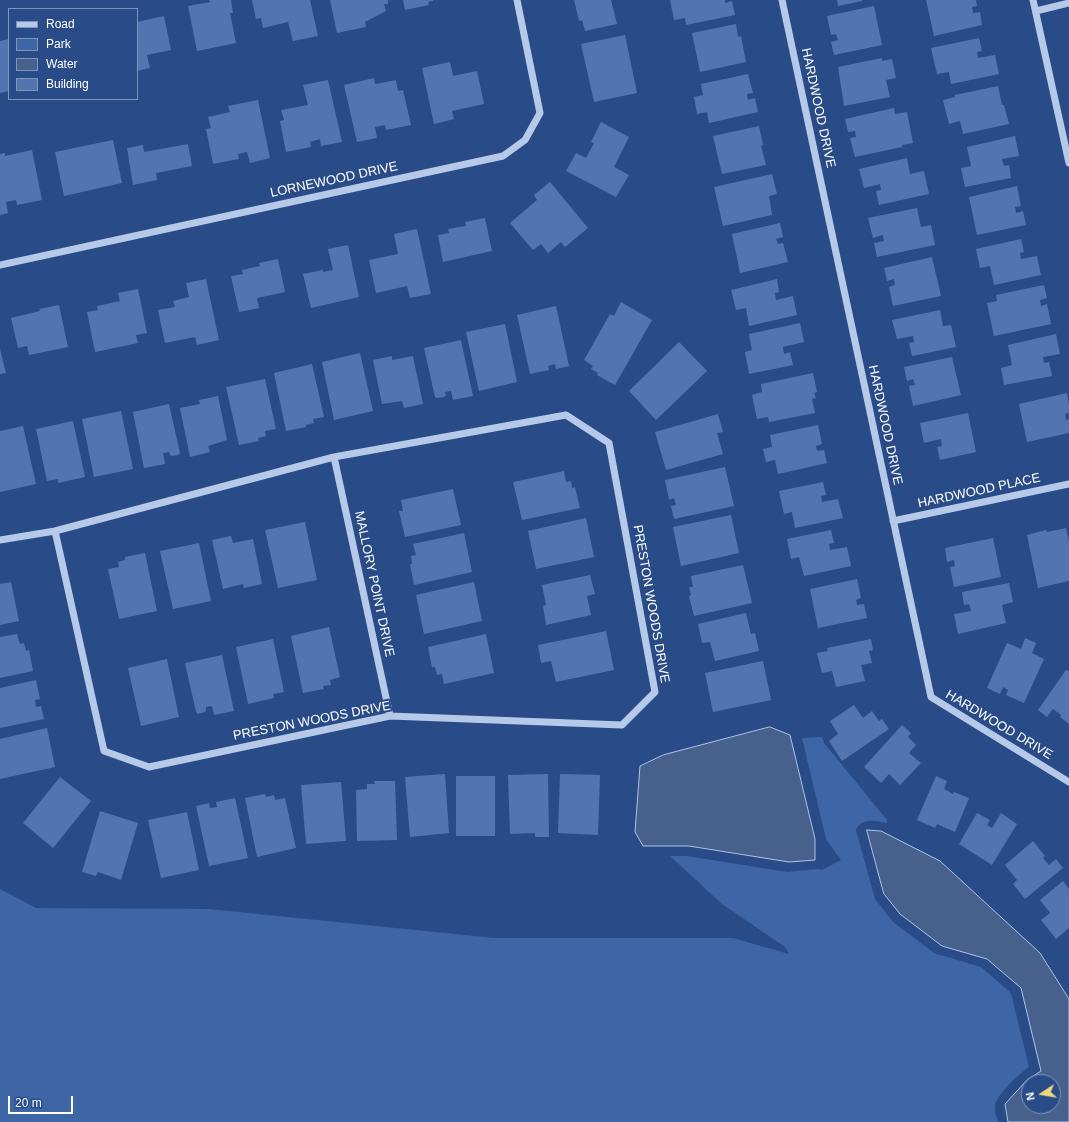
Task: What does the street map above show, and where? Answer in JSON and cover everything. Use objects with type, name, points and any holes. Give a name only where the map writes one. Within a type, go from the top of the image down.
[{"type":"street","name":"LORNEWOOD DRIVE","points":[[0,265],[503,156],[526,140],[540,113],[516,0]]},
{"type":"street","name":"HARDWOOD DRIVE","points":[[782,0],[931,697],[1069,782]]},
{"type":"street","points":[[1033,0],[1069,163]]},
{"type":"street","points":[[1036,11],[1069,3]]},
{"type":"street","name":"PRESTON WOODS DRIVE","points":[[0,540],[55,531],[334,457],[566,414],[609,443],[655,692],[622,725],[390,716],[149,768],[104,751],[55,531]]},
{"type":"street","name":"MALLORY POINT DRIVE","points":[[334,457],[390,716]]},
{"type":"street","name":"HARDWOOD PLACE","points":[[893,521],[1069,484]]},
{"type":"green space","points":[[822,737],[824,743],[887,820],[887,823],[869,821],[861,823],[856,830],[875,899],[893,922],[934,953],[981,967],[1011,993],[1029,1067],[1009,1085],[996,1101],[995,1110],[998,1122],[0,1122],[0,889],[36,908],[209,909],[494,938],[733,938],[789,954],[785,947],[722,904],[670,856],[687,856],[787,872],[818,869],[822,870],[841,860],[826,839],[802,738]]},
{"type":"water","points":[[770,727],[790,735],[815,839],[815,860],[789,862],[689,846],[643,846],[635,832],[640,766],[663,755]]},
{"type":"water","points":[[867,830],[881,831],[940,861],[1040,953],[1069,999],[1069,1122],[1008,1122],[1005,1104],[1021,1087],[1021,1114],[1061,1114],[1061,1074],[1036,1074],[1041,1071],[1021,988],[987,959],[942,946],[900,914],[884,894]]},
{"type":"building","points":[[209,0],[231,0],[233,13],[230,13],[236,43],[197,51],[188,6],[210,2]]},
{"type":"building","points":[[252,0],[310,0],[318,36],[293,41],[288,22],[263,28],[261,18],[256,19]]},
{"type":"building","points":[[330,0],[388,0],[388,4],[384,4],[386,11],[365,22],[366,27],[337,33]]},
{"type":"building","points":[[403,0],[433,1],[428,2],[429,5],[405,10]]},
{"type":"building","points":[[574,0],[611,0],[617,24],[585,31],[582,20],[579,21]]},
{"type":"building","points":[[670,0],[725,0],[725,3],[732,1],[735,15],[686,25],[685,18],[674,20]]},
{"type":"building","points":[[837,0],[862,0],[862,1],[838,6]]},
{"type":"building","points":[[926,0],[976,0],[977,6],[972,7],[973,13],[980,12],[982,25],[934,36]]},
{"type":"building","points":[[874,6],[882,45],[834,55],[831,42],[838,40],[836,34],[831,35],[827,16]]},
{"type":"building","points":[[164,16],[171,50],[147,55],[150,68],[138,71],[138,22]]},
{"type":"building","points":[[736,24],[738,37],[741,36],[746,62],[700,72],[692,33]]},
{"type":"building","points":[[625,35],[637,93],[594,102],[581,44]]},
{"type":"building","points":[[979,38],[982,51],[977,52],[978,58],[995,55],[999,74],[951,84],[949,72],[937,74],[931,48]]},
{"type":"building","points":[[8,39],[8,91],[0,93],[0,41]]},
{"type":"building","points":[[882,58],[882,61],[892,59],[896,78],[886,80],[890,97],[844,106],[838,67]]},
{"type":"building","points":[[450,62],[453,76],[477,71],[484,104],[452,111],[454,119],[434,124],[422,68]]},
{"type":"building","points":[[748,74],[753,93],[747,94],[748,100],[755,98],[758,112],[709,123],[707,112],[697,114],[694,97],[703,95],[701,84]]},
{"type":"building","points":[[374,78],[375,84],[396,80],[398,91],[403,90],[411,125],[386,130],[385,125],[375,127],[377,138],[357,142],[344,85]]},
{"type":"building","points":[[328,80],[342,142],[321,146],[320,139],[310,142],[311,147],[286,152],[280,121],[284,120],[281,110],[308,105],[303,85]]},
{"type":"building","points":[[998,86],[1002,105],[1004,105],[1009,124],[963,134],[960,121],[949,124],[943,100],[955,97],[955,95]]},
{"type":"building","points":[[258,100],[270,158],[250,163],[247,152],[238,154],[239,159],[213,164],[206,129],[211,128],[208,117],[230,112],[228,106]]},
{"type":"building","points":[[894,108],[895,114],[907,112],[913,143],[902,145],[902,147],[855,157],[850,138],[856,137],[855,131],[848,132],[845,119]]},
{"type":"building","points":[[601,122],[629,137],[614,167],[629,175],[616,197],[566,171],[576,153],[586,158],[594,143],[591,142]]},
{"type":"building","points":[[759,126],[763,145],[761,146],[766,165],[722,174],[713,136]]},
{"type":"building","points":[[1015,136],[1019,156],[1002,159],[1004,166],[1009,165],[1011,178],[965,187],[961,168],[971,166],[967,147]]},
{"type":"building","points":[[113,140],[122,183],[64,196],[55,152]]},
{"type":"building","points":[[188,144],[192,166],[156,173],[157,180],[133,185],[127,148],[143,145],[144,152]]},
{"type":"building","points":[[32,150],[42,200],[17,205],[16,200],[6,202],[8,213],[0,215],[0,154],[5,153],[5,156]]},
{"type":"building","points":[[907,158],[910,174],[924,171],[929,194],[879,205],[876,191],[881,190],[880,184],[864,188],[859,169]]},
{"type":"building","points":[[772,174],[777,194],[769,196],[772,215],[723,226],[714,187]]},
{"type":"building","points":[[550,182],[588,228],[565,247],[561,242],[548,253],[541,244],[533,250],[510,223],[537,200],[534,195]]},
{"type":"building","points":[[1017,186],[1021,206],[1015,207],[1016,213],[1023,211],[1026,225],[977,235],[969,197]]},
{"type":"building","points":[[917,208],[921,227],[931,225],[935,245],[877,257],[874,243],[884,241],[883,235],[873,238],[868,218]]},
{"type":"building","points":[[485,218],[492,251],[443,262],[438,235],[449,233],[448,229],[466,226],[465,222]]},
{"type":"building","points":[[780,223],[783,237],[776,239],[778,244],[783,243],[788,262],[740,273],[732,234]]},
{"type":"building","points":[[417,229],[431,294],[410,298],[407,286],[376,293],[369,260],[398,254],[394,234]]},
{"type":"building","points":[[1021,239],[1024,252],[1020,253],[1021,259],[1037,256],[1041,275],[994,285],[990,266],[980,268],[976,249]]},
{"type":"building","points":[[348,245],[359,297],[311,308],[303,274],[323,270],[323,272],[333,270],[328,249]]},
{"type":"building","points":[[932,257],[941,296],[893,306],[889,287],[895,285],[894,279],[887,281],[884,268]]},
{"type":"building","points":[[278,259],[285,292],[257,298],[259,308],[239,312],[231,276],[243,274],[242,270],[260,266],[259,263]]},
{"type":"building","points":[[206,279],[219,340],[197,345],[195,337],[165,343],[158,310],[175,307],[173,301],[189,297],[186,283]]},
{"type":"building","points":[[777,279],[779,292],[775,293],[776,300],[793,296],[797,315],[749,326],[746,308],[736,310],[731,290]]},
{"type":"building","points":[[1044,285],[1047,298],[1040,300],[1041,306],[1047,304],[1051,324],[994,336],[987,303],[997,301],[996,295]]},
{"type":"building","points":[[138,289],[147,333],[136,335],[138,343],[95,352],[87,312],[98,310],[97,306],[120,301],[118,293]]},
{"type":"building","points":[[621,302],[652,320],[615,385],[597,375],[598,373],[591,369],[593,366],[584,360],[610,314],[614,316]]},
{"type":"building","points":[[59,305],[68,347],[29,355],[27,346],[18,348],[11,318],[40,311],[39,309]]},
{"type":"building","points":[[556,306],[569,366],[556,369],[555,364],[548,366],[549,370],[530,374],[517,315]]},
{"type":"building","points":[[940,310],[943,326],[951,325],[956,347],[912,356],[909,343],[914,342],[913,336],[897,339],[892,320]]},
{"type":"building","points":[[800,323],[804,342],[783,347],[784,354],[790,352],[793,365],[749,374],[745,352],[752,350],[749,334]]},
{"type":"building","points":[[505,324],[517,382],[479,391],[466,332]]},
{"type":"building","points":[[1056,334],[1060,354],[1043,357],[1044,363],[1049,362],[1052,376],[1004,385],[1001,368],[1012,365],[1008,345]]},
{"type":"building","points":[[461,340],[473,396],[453,400],[451,391],[445,392],[446,395],[444,397],[437,398],[435,397],[424,348]]},
{"type":"building","points":[[679,342],[707,371],[656,420],[629,391]]},
{"type":"building","points":[[0,349],[6,373],[0,374]]},
{"type":"building","points":[[360,353],[373,411],[334,420],[322,362]]},
{"type":"building","points":[[392,356],[392,360],[413,356],[423,404],[404,408],[402,401],[382,404],[373,360]]},
{"type":"building","points":[[952,357],[961,395],[913,406],[909,386],[915,385],[913,379],[907,381],[904,367]]},
{"type":"building","points":[[312,364],[324,417],[313,419],[314,423],[306,425],[306,427],[286,431],[274,373]]},
{"type":"building","points":[[813,373],[817,392],[814,393],[816,398],[812,399],[815,413],[769,422],[768,417],[757,419],[752,395],[762,392],[761,384]]},
{"type":"building","points":[[265,379],[276,429],[265,431],[266,436],[258,438],[259,441],[239,445],[226,387]]},
{"type":"building","points":[[1067,393],[1069,413],[1065,414],[1066,420],[1069,419],[1069,433],[1027,442],[1019,404]]},
{"type":"building","points":[[218,396],[227,440],[208,446],[210,452],[190,457],[180,408],[200,404],[199,400]]},
{"type":"building","points":[[169,404],[180,453],[172,456],[169,452],[163,453],[165,464],[144,468],[133,412]]},
{"type":"building","points":[[121,411],[133,469],[94,477],[82,419]]},
{"type":"building","points":[[968,413],[976,452],[940,460],[937,447],[942,446],[941,439],[924,443],[920,423]]},
{"type":"building","points":[[718,414],[723,432],[717,433],[723,454],[666,470],[655,432]]},
{"type":"building","points":[[73,421],[85,477],[58,483],[58,479],[47,481],[36,429]]},
{"type":"building","points":[[818,425],[822,444],[816,446],[817,451],[824,450],[827,463],[778,474],[775,460],[766,462],[763,449],[772,447],[770,435]]},
{"type":"building","points":[[23,426],[36,484],[0,492],[0,431]]},
{"type":"building","points":[[725,467],[734,506],[674,519],[671,506],[676,505],[674,498],[669,500],[665,480]]},
{"type":"building","points":[[564,471],[566,482],[571,481],[572,488],[575,487],[580,508],[522,520],[513,482]]},
{"type":"building","points":[[823,482],[826,495],[821,496],[822,502],[838,499],[843,518],[795,528],[792,512],[784,514],[779,491]]},
{"type":"building","points":[[453,489],[461,525],[405,537],[399,511],[403,511],[401,500]]},
{"type":"building","points":[[731,515],[739,553],[681,566],[673,527]]},
{"type":"building","points":[[586,518],[594,557],[536,569],[528,531]]},
{"type":"building","points":[[305,522],[317,580],[278,588],[265,530]]},
{"type":"building","points":[[1066,528],[1069,541],[1069,581],[1038,588],[1027,535],[1046,530],[1047,532]]},
{"type":"building","points":[[831,530],[834,543],[829,544],[830,550],[847,547],[851,566],[804,576],[799,557],[791,559],[787,539]]},
{"type":"building","points":[[464,533],[472,572],[414,585],[410,564],[412,564],[411,556],[416,555],[413,544]]},
{"type":"building","points":[[231,536],[233,543],[253,539],[262,584],[244,588],[243,584],[223,589],[212,540]]},
{"type":"building","points":[[993,538],[1001,577],[954,587],[950,567],[955,566],[954,560],[947,562],[945,548]]},
{"type":"building","points":[[199,543],[211,601],[173,609],[160,551]]},
{"type":"building","points":[[145,553],[157,611],[119,619],[108,569],[119,567],[118,562],[125,560],[125,557]]},
{"type":"building","points":[[743,565],[752,603],[694,616],[689,596],[691,595],[689,587],[693,587],[691,576]]},
{"type":"building","points":[[590,575],[595,594],[587,596],[591,615],[546,625],[543,606],[546,605],[542,585]]},
{"type":"building","points":[[857,579],[861,598],[856,600],[857,605],[864,604],[867,618],[818,628],[810,589]]},
{"type":"building","points":[[11,582],[19,621],[0,625],[0,584]]},
{"type":"building","points":[[474,582],[482,621],[424,634],[416,595]]},
{"type":"building","points":[[1009,583],[1013,602],[1002,605],[1006,623],[958,634],[954,614],[971,611],[969,604],[964,605],[962,592]]},
{"type":"building","points":[[746,613],[751,634],[755,633],[759,651],[715,661],[710,642],[702,643],[698,624]]},
{"type":"building","points":[[329,627],[340,677],[330,680],[331,685],[323,686],[324,689],[303,693],[291,636]]},
{"type":"building","points":[[606,631],[614,670],[556,682],[551,661],[541,663],[538,645]]},
{"type":"building","points":[[17,634],[20,644],[24,643],[26,651],[29,650],[33,671],[0,678],[0,637]]},
{"type":"building","points":[[486,634],[494,673],[444,684],[442,674],[437,675],[435,667],[432,667],[428,647]]},
{"type":"building","points":[[1025,638],[1036,643],[1032,653],[1044,659],[1024,703],[1006,695],[1008,690],[1003,687],[1000,694],[987,688],[1007,643],[1021,649]]},
{"type":"building","points":[[273,639],[284,692],[273,694],[274,698],[248,704],[236,647]]},
{"type":"building","points":[[871,639],[873,650],[869,651],[872,663],[861,665],[865,681],[836,687],[832,671],[822,673],[817,653],[828,651],[827,648]]},
{"type":"building","points":[[222,655],[234,711],[214,715],[212,706],[206,707],[205,712],[198,714],[196,712],[185,663]]},
{"type":"building","points":[[167,659],[179,717],[141,726],[128,668]]},
{"type":"building","points":[[763,661],[771,700],[713,712],[705,673]]},
{"type":"building","points":[[1066,670],[1069,671],[1069,724],[1053,709],[1047,717],[1038,710]]},
{"type":"building","points":[[36,680],[40,699],[35,700],[36,707],[41,706],[44,719],[0,728],[0,688]]},
{"type":"building","points":[[854,705],[863,718],[872,711],[879,721],[882,719],[889,729],[842,761],[829,741],[838,734],[830,721]]},
{"type":"building","points":[[902,725],[911,733],[908,737],[916,745],[909,753],[921,763],[900,785],[889,774],[881,783],[864,767]]},
{"type":"building","points":[[47,728],[55,767],[0,779],[0,739]]},
{"type":"building","points":[[445,774],[449,833],[410,837],[405,777]]},
{"type":"building","points":[[548,774],[549,837],[535,837],[535,833],[510,834],[508,775]]},
{"type":"building","points":[[560,774],[600,775],[598,835],[558,833]]},
{"type":"building","points":[[456,776],[495,776],[495,836],[456,836]]},
{"type":"building","points":[[936,776],[947,781],[944,789],[953,794],[954,792],[969,798],[955,832],[937,824],[935,828],[917,820]]},
{"type":"building","points":[[60,777],[91,801],[53,848],[23,823]]},
{"type":"building","points":[[374,781],[395,781],[397,840],[357,841],[356,790],[367,789],[367,784],[375,784]]},
{"type":"building","points":[[341,782],[346,841],[306,844],[301,785]]},
{"type":"building","points":[[265,794],[266,797],[274,795],[275,800],[285,798],[296,848],[257,857],[245,798]]},
{"type":"building","points":[[235,798],[248,858],[209,866],[196,806],[209,803],[210,808],[217,807],[216,802]]},
{"type":"building","points":[[100,811],[138,823],[121,880],[98,872],[96,876],[82,872]]},
{"type":"building","points":[[187,812],[199,870],[161,878],[148,820]]},
{"type":"building","points":[[977,813],[990,820],[987,825],[992,828],[1001,813],[1017,824],[992,865],[959,844]]},
{"type":"building","points":[[1033,841],[1045,856],[1043,858],[1049,865],[1056,859],[1063,868],[1025,899],[1013,884],[1017,880],[1005,865]]},
{"type":"building","points":[[1063,881],[1069,889],[1069,928],[1056,939],[1041,920],[1050,913],[1040,900]]}]
